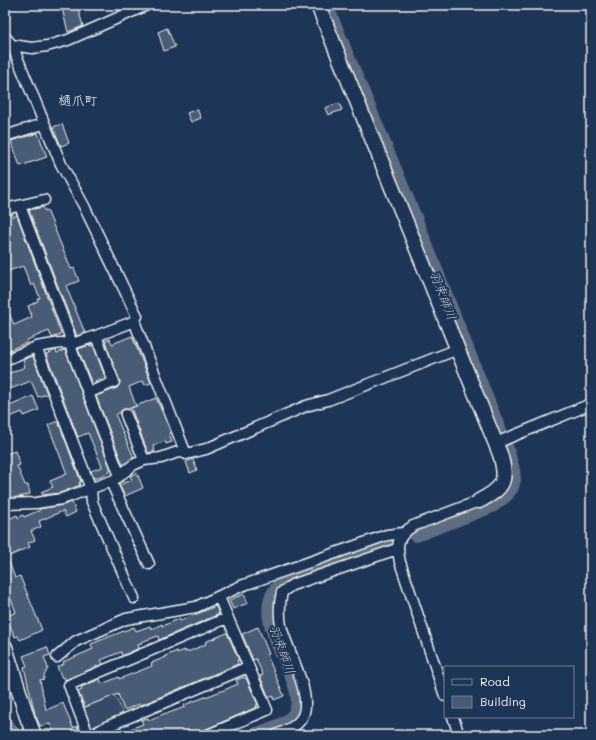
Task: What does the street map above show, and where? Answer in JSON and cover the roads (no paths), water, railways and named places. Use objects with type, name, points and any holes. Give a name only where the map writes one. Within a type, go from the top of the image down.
[{"type":"street","points":[[12,46],[32,48],[47,46],[68,40],[147,5]]},
{"type":"street","points":[[57,657],[76,641],[126,619],[196,607],[249,583],[387,535],[403,532],[413,526],[480,501],[494,494],[502,485],[504,467],[496,443],[318,5]]},
{"type":"street","points":[[5,37],[12,46],[43,124],[61,164],[84,206],[137,316],[135,321],[186,454]]},
{"type":"street","points":[[5,136],[43,124]]},
{"type":"street","points":[[5,209],[44,200]]},
{"type":"street","points":[[20,206],[69,334],[72,344],[72,351],[120,476]]},
{"type":"street","points":[[5,360],[36,347],[61,343],[72,344],[135,321]]},
{"type":"street","points":[[88,393],[114,382],[96,336]]},
{"type":"street","points":[[36,347],[91,489],[92,502],[134,598]]},
{"type":"street","points":[[5,504],[36,503],[62,499],[111,482],[134,465],[144,460],[161,458],[178,452],[186,454],[206,449],[306,406],[328,400],[458,349]]},
{"type":"street","points":[[496,443],[591,404]]},
{"type":"street","points":[[126,415],[144,460]]},
{"type":"street","points":[[111,482],[149,564]]},
{"type":"street","points":[[403,532],[397,549],[444,693]]},
{"type":"street","points":[[276,735],[287,730],[301,719],[306,705],[304,690],[281,627],[279,607],[282,592],[292,585],[397,549]]},
{"type":"street","points":[[208,735],[268,710],[248,667],[219,597]]},
{"type":"street","points":[[88,735],[69,685],[227,618]]},
{"type":"street","points":[[5,647],[34,735]]},
{"type":"street","points":[[92,735],[106,727],[248,667]]},
{"type":"street","points":[[453,718],[459,735]]},
{"type":"waterway","name":"羽束師川","points":[[328,12],[415,220],[506,450],[512,470],[513,479],[511,487],[505,495],[492,505],[416,534]]},
{"type":"waterway","name":"羽束師川","points":[[257,735],[278,727],[292,719],[295,715],[299,701],[296,685],[273,628],[270,610],[274,594],[288,580],[388,543]]},
{"type":"district","name":"樋爪町","points":[[78,99]]}]
